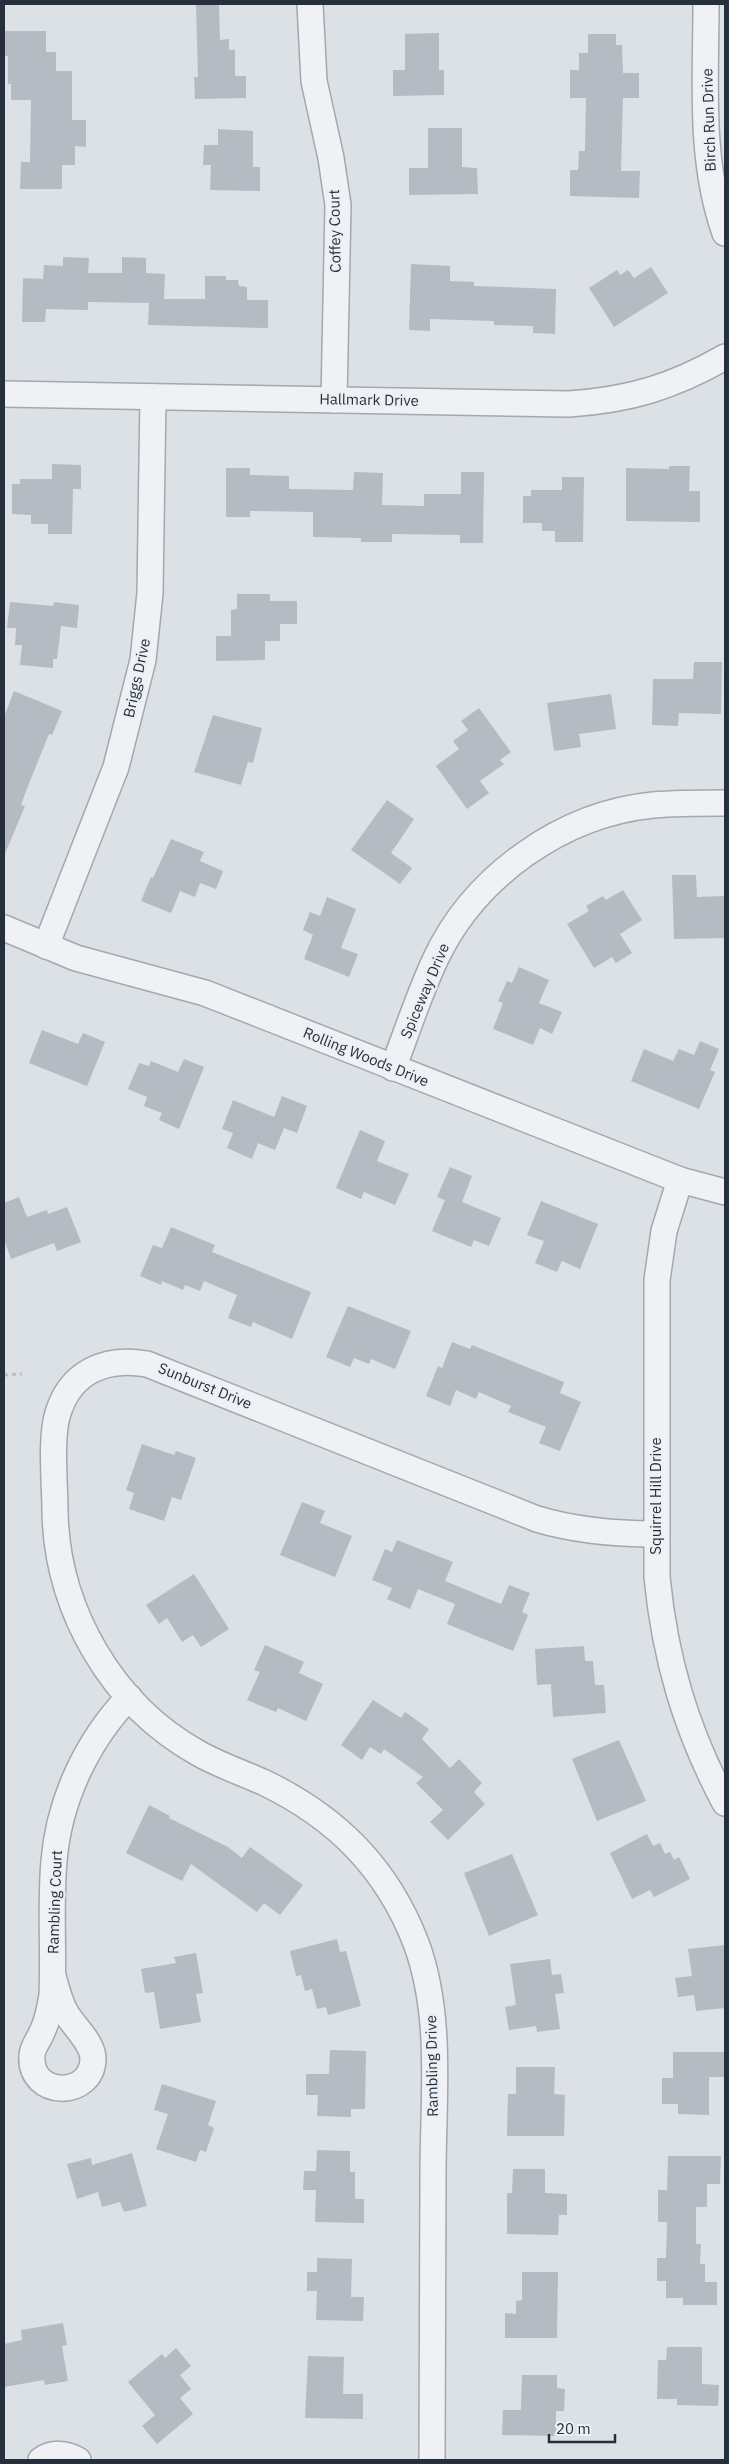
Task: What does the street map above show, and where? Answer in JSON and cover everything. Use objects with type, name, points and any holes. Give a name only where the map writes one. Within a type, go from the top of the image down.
[{"type":"street","name":"Coffey Court","points":[[310,4],[314,80],[331,158],[338,205],[334,400]]},
{"type":"street","name":"Birch Run Drive","points":[[706,4],[707,155],[716,206],[725,233]]},
{"type":"street","name":"Hallmark Drive","points":[[4,394],[569,404],[603,402],[634,396],[667,386],[696,374],[725,357]]},
{"type":"street","name":"Briggs Drive","points":[[46,946],[116,767],[143,660],[150,593],[153,397]]},
{"type":"street","name":"Spiceway Drive","points":[[393,1068],[436,957],[464,912],[502,870],[550,838],[574,826],[602,817],[652,805],[725,803]]},
{"type":"street","name":"Rolling Woods Drive","points":[[4,928],[46,946],[104,966],[205,992],[680,1180],[725,1192]]},
{"type":"street","name":"Squirrel Hill Drive","points":[[680,1180],[664,1231],[657,1280],[656,1534],[658,1585],[668,1657],[678,1694],[715,1758],[725,1803]]},
{"type":"street","name":"Sunburst Drive","points":[[128,1697],[104,1666],[73,1607],[61,1563],[56,1529],[57,1416],[71,1385],[82,1375],[97,1366],[130,1361],[147,1364],[538,1520],[598,1533],[656,1534]]},
{"type":"street","name":"Rambling Court","points":[[53,1976],[54,1859],[64,1809],[87,1753],[110,1717],[128,1697]]},
{"type":"street","name":"Rambling Drive","points":[[128,1697],[152,1720],[199,1754],[290,1797],[319,1814],[350,1840],[376,1868],[392,1890],[417,1946],[434,2024],[432,2460]]},
{"type":"street","points":[[41,2460],[56,2454],[65,2454],[78,2460]]},
{"type":"path","points":[[4,1375],[22,1374]]},
{"type":"building","points":[[196,4],[219,4],[220,40],[229,39],[229,50],[235,50],[235,76],[246,76],[246,98],[195,99],[194,77],[198,77]]},
{"type":"building","points":[[4,31],[46,31],[46,52],[56,52],[56,71],[72,71],[72,120],[86,120],[86,147],[75,146],[75,165],[62,165],[62,189],[20,189],[21,162],[30,162],[31,100],[11,100],[11,84],[8,84],[8,56],[4,56]]},
{"type":"building","points":[[439,33],[439,70],[444,70],[444,95],[393,96],[393,70],[405,70],[405,34]]},
{"type":"building","points":[[588,34],[616,34],[616,45],[622,45],[623,73],[639,73],[639,98],[623,98],[621,171],[640,171],[639,198],[570,196],[570,170],[578,170],[579,151],[585,151],[586,98],[570,98],[570,70],[579,70],[579,53],[588,53]]},
{"type":"building","points":[[428,128],[462,128],[462,167],[477,168],[478,194],[409,195],[409,168],[428,168]]},
{"type":"building","points":[[218,129],[253,131],[253,167],[260,167],[260,191],[210,190],[211,165],[203,165],[204,145],[218,145]]},
{"type":"building","points":[[63,257],[89,258],[88,273],[122,273],[122,257],[146,258],[146,273],[165,274],[164,299],[205,299],[205,276],[226,276],[226,280],[238,280],[239,286],[247,287],[247,300],[268,300],[268,328],[148,325],[149,303],[88,302],[88,310],[46,309],[45,322],[22,322],[23,278],[43,279],[44,265],[63,266]]},
{"type":"building","points":[[411,264],[450,266],[450,281],[474,282],[474,286],[556,289],[555,334],[533,333],[533,326],[494,325],[494,321],[430,319],[430,331],[409,330]]},
{"type":"building","points":[[651,267],[668,293],[614,327],[589,288],[617,270],[620,275],[628,270],[634,278]]},
{"type":"building","points":[[52,464],[81,465],[81,489],[73,489],[72,534],[48,534],[48,524],[31,524],[31,515],[12,514],[12,484],[20,484],[20,479],[52,479]]},
{"type":"building","points":[[669,466],[690,466],[689,491],[700,491],[700,522],[626,521],[626,468],[669,469]]},
{"type":"building","points":[[226,468],[250,468],[250,475],[289,476],[289,489],[353,490],[354,472],[383,473],[382,505],[424,506],[424,494],[461,494],[461,472],[484,472],[483,543],[460,543],[460,535],[392,534],[392,542],[361,542],[361,538],[313,537],[313,512],[250,511],[250,517],[226,517]]},
{"type":"building","points":[[562,477],[584,477],[583,542],[555,542],[555,531],[542,531],[542,523],[523,523],[523,496],[531,496],[531,490],[562,490]]},
{"type":"building","points":[[237,594],[270,594],[270,601],[297,601],[297,624],[280,624],[280,641],[265,641],[265,660],[216,661],[216,636],[231,636],[231,610],[237,609]]},
{"type":"building","points":[[10,602],[53,606],[54,602],[79,605],[77,628],[61,626],[57,659],[53,659],[53,668],[20,665],[22,645],[15,645],[16,628],[7,628]]},
{"type":"building","points":[[694,662],[722,662],[721,714],[679,713],[678,726],[652,725],[653,679],[693,679]]},
{"type":"building","points":[[14,691],[62,711],[52,735],[49,734],[26,791],[21,805],[25,806],[4,856],[4,717]]},
{"type":"building","points":[[611,694],[616,729],[579,734],[581,747],[554,751],[547,703]]},
{"type":"building","points":[[479,708],[511,752],[500,760],[504,764],[480,781],[489,793],[467,809],[436,766],[459,749],[453,741],[468,730],[461,721]]},
{"type":"building","points":[[213,715],[262,728],[253,763],[248,762],[241,785],[194,772]]},
{"type":"building","points":[[387,800],[414,819],[391,853],[412,868],[400,884],[351,850]]},
{"type":"building","points":[[171,839],[204,852],[200,861],[223,871],[216,889],[200,883],[195,897],[180,891],[171,913],[141,901]]},
{"type":"building","points":[[672,875],[696,875],[697,897],[725,896],[725,938],[674,939]]},
{"type":"building","points":[[623,890],[642,920],[620,934],[632,953],[616,963],[612,957],[594,968],[567,924],[589,911],[586,906],[603,896],[606,900]]},
{"type":"building","points":[[327,897],[356,909],[341,948],[358,954],[349,977],[304,959],[313,935],[303,930],[310,912],[320,916]]},
{"type":"building","points":[[519,967],[549,980],[539,1003],[562,1012],[552,1034],[540,1028],[533,1045],[493,1029],[503,1003],[498,1001],[507,981],[512,983]]},
{"type":"building","points":[[42,1030],[78,1044],[83,1033],[105,1042],[87,1086],[29,1063]]},
{"type":"building","points":[[700,1041],[719,1049],[710,1070],[715,1072],[699,1109],[631,1081],[644,1049],[673,1061],[679,1049],[694,1055]]},
{"type":"building","points":[[184,1059],[204,1067],[179,1129],[159,1120],[162,1113],[144,1106],[147,1097],[128,1089],[139,1063],[149,1066],[151,1061],[178,1072]]},
{"type":"building","points":[[282,1096],[307,1106],[297,1133],[284,1128],[275,1150],[258,1143],[252,1159],[227,1148],[233,1133],[222,1129],[233,1100],[274,1117]]},
{"type":"building","points":[[360,1130],[385,1141],[377,1161],[409,1174],[395,1205],[364,1192],[361,1199],[336,1188]]},
{"type":"building","points":[[450,1167],[472,1176],[462,1202],[501,1218],[489,1246],[474,1240],[471,1247],[432,1231],[445,1200],[437,1197]]},
{"type":"building","points":[[19,1197],[27,1217],[47,1210],[48,1214],[67,1207],[81,1242],[57,1251],[54,1243],[11,1259],[4,1239],[4,1203]]},
{"type":"building","points":[[541,1201],[598,1224],[580,1269],[562,1261],[557,1272],[535,1263],[544,1241],[527,1235]]},
{"type":"building","points":[[171,1227],[215,1245],[212,1252],[311,1292],[292,1339],[253,1322],[251,1327],[228,1318],[237,1295],[204,1281],[200,1291],[185,1285],[183,1290],[162,1281],[161,1285],[140,1276],[153,1245],[162,1248]]},
{"type":"building","points":[[348,1306],[411,1331],[395,1369],[371,1359],[369,1364],[354,1358],[350,1367],[326,1357]]},
{"type":"building","points":[[452,1342],[470,1349],[472,1345],[564,1382],[560,1393],[581,1402],[560,1451],[539,1443],[546,1427],[508,1412],[511,1406],[479,1392],[476,1399],[456,1390],[450,1406],[426,1396],[438,1366],[442,1368]]},
{"type":"building","points":[[142,1444],[174,1455],[176,1451],[196,1458],[181,1500],[172,1497],[164,1521],[129,1509],[134,1493],[126,1490]]},
{"type":"building","points":[[302,1502],[325,1511],[320,1523],[352,1536],[335,1577],[280,1555]]},
{"type":"building","points":[[397,1540],[453,1562],[445,1581],[501,1604],[509,1585],[530,1593],[522,1612],[528,1615],[513,1651],[447,1624],[455,1604],[418,1589],[410,1609],[387,1599],[392,1588],[372,1580],[385,1549],[392,1552]]},
{"type":"building","points":[[194,1574],[229,1629],[201,1647],[193,1635],[182,1642],[167,1618],[159,1624],[146,1605]]},
{"type":"building","points":[[265,1645],[304,1662],[299,1673],[323,1684],[306,1721],[278,1708],[276,1712],[247,1700],[260,1672],[254,1670]]},
{"type":"building","points":[[584,1646],[585,1661],[593,1661],[595,1685],[604,1685],[606,1713],[553,1717],[551,1684],[537,1685],[535,1649]]},
{"type":"building","points":[[373,1700],[401,1718],[405,1712],[429,1729],[422,1739],[450,1768],[459,1759],[482,1783],[474,1792],[485,1804],[448,1840],[430,1822],[443,1810],[416,1783],[423,1777],[384,1749],[381,1754],[370,1747],[362,1760],[341,1745]]},
{"type":"building","points":[[619,1740],[646,1801],[597,1821],[572,1759]]},
{"type":"building","points":[[149,1805],[170,1816],[169,1818],[228,1847],[242,1858],[250,1847],[303,1885],[280,1915],[264,1903],[257,1912],[191,1864],[182,1881],[126,1853]]},
{"type":"building","points":[[647,1834],[653,1846],[660,1843],[665,1854],[670,1852],[674,1860],[679,1857],[690,1879],[654,1897],[650,1890],[632,1899],[610,1853]]},
{"type":"building","points":[[512,1854],[538,1915],[489,1936],[464,1873]]},
{"type":"building","points":[[337,1939],[340,1952],[346,1951],[361,2006],[328,2015],[326,2007],[317,2009],[312,1989],[305,1991],[301,1975],[296,1976],[290,1951]]},
{"type":"building","points":[[725,1945],[725,2008],[696,2011],[694,1995],[678,1997],[675,1978],[692,1976],[688,1949]]},
{"type":"building","points":[[196,1953],[203,1993],[196,1994],[201,2022],[160,2029],[154,1992],[145,1993],[141,1969],[176,1963],[174,1957]]},
{"type":"building","points":[[550,1959],[552,1975],[561,1974],[564,1993],[555,1994],[560,2029],[537,2032],[536,2026],[509,2030],[505,2007],[516,2005],[510,1964]]},
{"type":"building","points":[[330,2050],[366,2051],[365,2109],[351,2109],[351,2117],[317,2116],[318,2095],[306,2095],[306,2074],[329,2074]]},
{"type":"building","points":[[673,2052],[725,2052],[725,2077],[709,2077],[709,2115],[678,2114],[678,2104],[662,2104],[662,2078],[673,2078]]},
{"type":"building","points":[[516,2067],[555,2067],[554,2094],[565,2095],[564,2136],[507,2136],[508,2094],[516,2094]]},
{"type":"building","points":[[162,2084],[216,2101],[208,2125],[214,2128],[206,2152],[200,2150],[196,2162],[156,2149],[168,2114],[154,2110]]},
{"type":"building","points":[[317,2150],[350,2151],[350,2172],[355,2172],[355,2199],[364,2199],[364,2223],[315,2222],[316,2190],[303,2190],[304,2171],[316,2171]]},
{"type":"building","points":[[132,2153],[147,2206],[124,2212],[120,2202],[102,2207],[98,2192],[77,2199],[67,2164],[91,2158],[92,2165]]},
{"type":"building","points":[[668,2156],[721,2156],[720,2184],[707,2184],[707,2207],[696,2207],[696,2244],[701,2244],[700,2264],[705,2264],[705,2282],[717,2282],[717,2305],[683,2305],[683,2298],[666,2298],[666,2281],[657,2281],[657,2258],[666,2258],[667,2222],[658,2222],[658,2190],[667,2190]]},
{"type":"building","points":[[513,2169],[545,2169],[545,2193],[567,2194],[567,2215],[559,2215],[558,2235],[507,2234],[507,2193],[512,2193]]},
{"type":"building","points":[[317,2258],[352,2259],[351,2297],[364,2297],[363,2321],[316,2320],[317,2291],[307,2291],[307,2272],[317,2272]]},
{"type":"building","points":[[522,2272],[558,2272],[557,2338],[505,2338],[505,2313],[516,2314],[516,2301],[522,2300]]},
{"type":"building","points":[[63,2323],[67,2345],[62,2346],[68,2381],[45,2385],[44,2380],[4,2387],[4,2344],[22,2340],[21,2330]]},
{"type":"building","points":[[667,2347],[702,2347],[702,2384],[719,2385],[718,2406],[677,2405],[677,2399],[657,2399],[658,2360],[666,2360]]},
{"type":"building","points":[[176,2348],[191,2366],[180,2375],[191,2389],[180,2398],[193,2414],[157,2444],[142,2426],[155,2415],[128,2382],[162,2354],[165,2358]]},
{"type":"building","points":[[308,2356],[344,2357],[343,2394],[363,2394],[363,2419],[305,2418]]},
{"type":"building","points":[[522,2375],[557,2375],[557,2388],[565,2389],[564,2411],[556,2411],[556,2436],[502,2435],[503,2410],[521,2410]]}]
